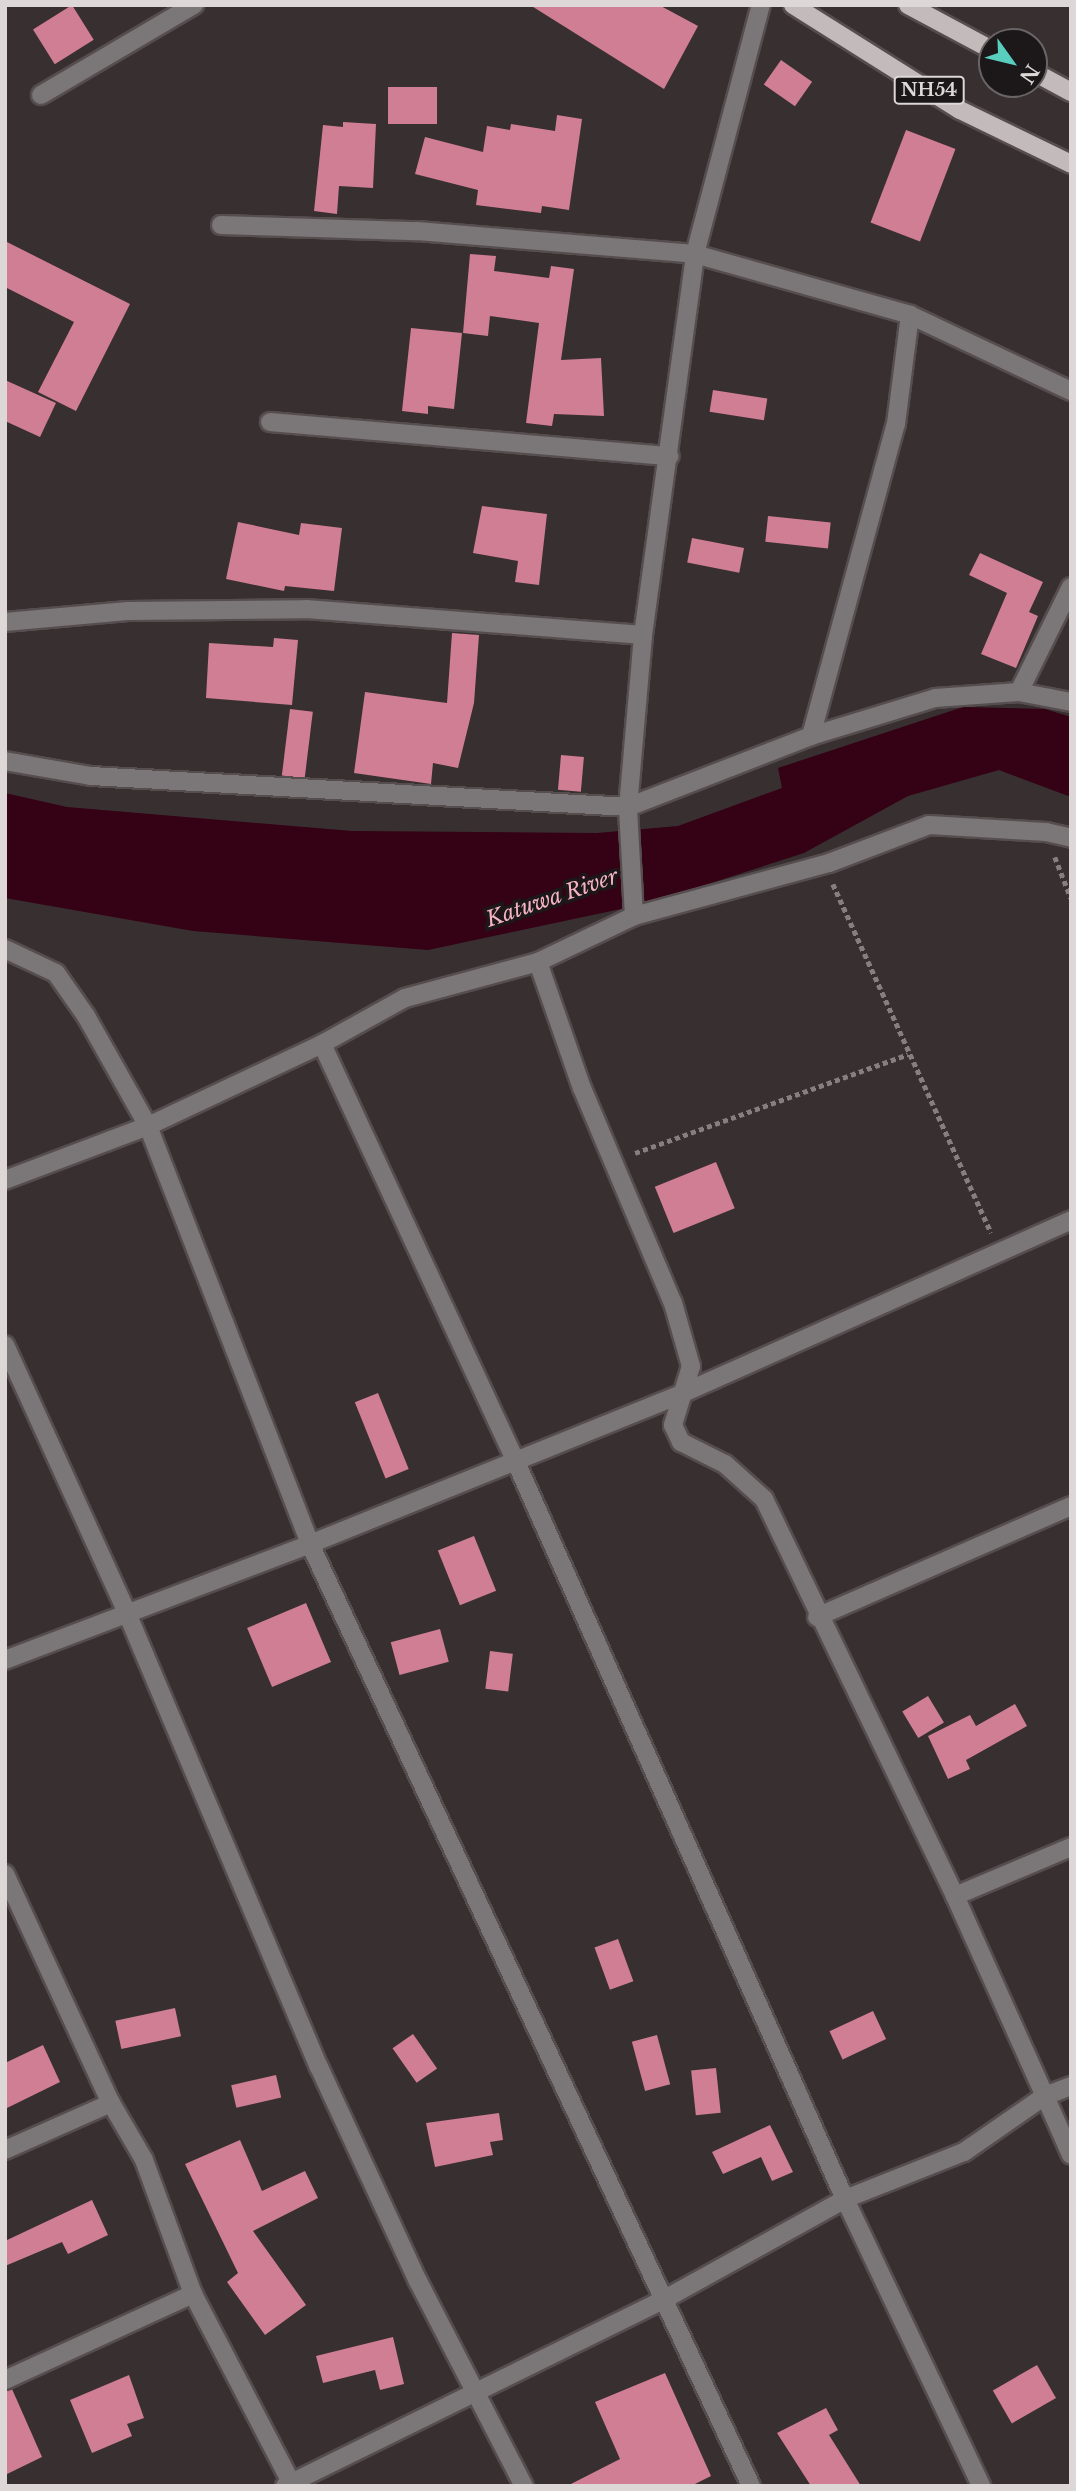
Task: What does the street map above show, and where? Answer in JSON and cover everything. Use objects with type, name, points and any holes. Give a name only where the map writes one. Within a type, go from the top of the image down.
[{"type":"main road","name":"NH54","points":[[793,5],[960,110],[1071,164]]},
{"type":"main road","points":[[908,5],[978,42]]},
{"type":"main road","points":[[1048,80],[1071,92]]},
{"type":"street","points":[[41,95],[194,5]]},
{"type":"street","points":[[634,916],[628,807],[643,635],[670,456],[695,254],[761,5]]},
{"type":"street","points":[[221,225],[417,231],[695,254],[910,315],[1071,391]]},
{"type":"street","points":[[811,736],[896,424],[910,315]]},
{"type":"street","points":[[270,422],[670,456]]},
{"type":"street","points":[[1019,692],[1071,587]]},
{"type":"street","points":[[5,622],[128,611],[306,609],[643,635]]},
{"type":"street","points":[[5,761],[91,776],[628,807],[811,736],[935,698],[1019,692],[1071,702]]},
{"type":"street","points":[[5,1180],[148,1126],[322,1044],[405,998],[538,962],[634,916],[829,863],[929,825],[1046,832],[1071,838]]},
{"type":"street","points":[[5,949],[56,973],[86,1016],[148,1126],[310,1544],[751,2486]]},
{"type":"street","points":[[538,962],[611,1162],[673,1303],[691,1366],[673,1425],[681,1442],[725,1464],[764,1499],[817,1617],[955,1896],[1071,2155]]},
{"type":"street","points":[[322,1044],[515,1460],[845,2199],[981,2486]]},
{"type":"street","points":[[5,1660],[310,1544],[683,1393],[1071,1220]]},
{"type":"street","points":[[5,1345],[127,1613],[319,2067],[418,2281],[478,2391],[524,2486]]},
{"type":"street","points":[[817,1617],[1071,1506]]},
{"type":"street","points":[[955,1896],[1071,1847]]},
{"type":"street","points":[[5,1874],[10,1901],[111,2103],[144,2160],[193,2294],[290,2485],[663,2300],[845,2199],[964,2152],[1045,2096],[1071,2086]]},
{"type":"street","points":[[5,2150],[111,2103]]},
{"type":"street","points":[[5,2380],[193,2294]]},
{"type":"path","points":[[1046,832],[1071,898]]},
{"type":"path","points":[[829,863],[835,897],[1000,1253]]},
{"type":"path","points":[[611,1162],[908,1054]]},
{"type":"water","name":"Katuwa River","points":[[963,707],[1045,709],[1071,717],[1071,797],[999,770],[908,796],[804,853],[649,903],[428,950],[193,931],[5,898],[5,793],[67,807],[352,831],[597,833],[678,826],[782,788],[778,768]]},
{"type":"building","points":[[72,5],[94,40],[55,64],[33,29]]},
{"type":"building","points":[[530,5],[659,5],[698,26],[664,89]]},
{"type":"building","points":[[781,60],[812,82],[795,106],[764,85]]},
{"type":"building","points":[[388,87],[437,87],[437,124],[388,124]]},
{"type":"building","points":[[557,115],[582,119],[569,210],[542,206],[541,213],[476,205],[478,190],[415,174],[425,137],[483,152],[487,126],[510,130],[511,124],[555,131]]},
{"type":"building","points":[[343,122],[376,124],[373,188],[339,186],[337,214],[314,211],[323,125],[343,127]]},
{"type":"building","points":[[906,130],[955,149],[920,241],[871,222]]},
{"type":"building","points":[[5,241],[130,304],[76,411],[38,392],[74,322],[5,287]]},
{"type":"building","points":[[470,254],[496,256],[494,271],[549,278],[551,266],[574,269],[561,360],[601,358],[604,416],[554,414],[552,426],[526,423],[539,323],[490,316],[488,336],[463,333]]},
{"type":"building","points":[[411,328],[462,333],[454,409],[428,406],[428,414],[402,411]]},
{"type":"building","points":[[5,380],[56,403],[40,437],[5,421]]},
{"type":"building","points":[[713,390],[767,399],[764,420],[710,412]]},
{"type":"building","points":[[482,506],[547,514],[539,585],[515,582],[518,561],[473,553]]},
{"type":"building","points":[[768,516],[831,523],[828,548],[765,542]]},
{"type":"building","points":[[238,522],[299,535],[301,523],[342,528],[334,591],[285,586],[284,591],[226,579]]},
{"type":"building","points":[[692,538],[744,548],[739,573],[687,563]]},
{"type":"building","points":[[980,553],[1043,582],[1029,612],[1038,616],[1016,668],[981,654],[1007,593],[969,575]]},
{"type":"building","points":[[452,633],[479,635],[474,703],[458,768],[433,763],[431,784],[354,773],[365,692],[447,703]]},
{"type":"building","points":[[274,638],[298,640],[292,705],[206,698],[209,643],[273,647]]},
{"type":"building","points":[[290,709],[313,712],[305,778],[282,776]]},
{"type":"building","points":[[561,755],[584,757],[581,792],[558,790]]},
{"type":"building","points":[[716,1162],[735,1208],[674,1233],[655,1187]]},
{"type":"building","points":[[378,1393],[409,1469],[386,1478],[355,1402]]},
{"type":"building","points":[[474,1536],[496,1591],[460,1605],[438,1551]]},
{"type":"building","points":[[306,1603],[331,1662],[272,1687],[247,1628]]},
{"type":"building","points":[[440,1629],[449,1662],[400,1675],[391,1642]]},
{"type":"building","points":[[490,1651],[513,1654],[508,1692],[485,1689]]},
{"type":"building","points":[[928,1696],[944,1723],[918,1738],[902,1711]]},
{"type":"building","points":[[1015,1704],[1027,1726],[966,1760],[970,1769],[948,1779],[928,1736],[970,1715],[976,1726]]},
{"type":"building","points":[[618,1939],[633,1981],[610,1990],[595,1948]]},
{"type":"building","points":[[175,2008],[181,2036],[121,2049],[115,2021]]},
{"type":"building","points":[[873,2011],[886,2039],[843,2059],[829,2031]]},
{"type":"building","points":[[413,2034],[437,2068],[417,2083],[393,2048]]},
{"type":"building","points":[[657,2035],[670,2084],[645,2091],[632,2042]]},
{"type":"building","points":[[43,2045],[60,2082],[5,2109],[5,2063]]},
{"type":"building","points":[[716,2068],[721,2113],[696,2115],[691,2071]]},
{"type":"building","points":[[276,2075],[281,2097],[236,2108],[231,2085]]},
{"type":"building","points":[[499,2113],[503,2140],[490,2142],[493,2155],[435,2167],[426,2123]]},
{"type":"building","points":[[770,2125],[793,2172],[772,2181],[761,2157],[723,2174],[712,2152]]},
{"type":"building","points":[[240,2140],[262,2191],[305,2171],[318,2198],[253,2231],[306,2305],[265,2335],[227,2282],[238,2273],[185,2164]]},
{"type":"building","points":[[92,2200],[108,2235],[68,2254],[62,2242],[5,2266],[5,2241]]},
{"type":"building","points":[[393,2337],[404,2384],[380,2390],[375,2370],[323,2383],[316,2356]]},
{"type":"building","points":[[1037,2365],[1056,2398],[1012,2423],[993,2390]]},
{"type":"building","points":[[665,2373],[711,2476],[691,2486],[567,2486],[620,2459],[595,2402]]},
{"type":"building","points":[[129,2375],[144,2418],[127,2424],[132,2436],[92,2453],[70,2400]]},
{"type":"building","points":[[12,2389],[42,2457],[5,2475],[5,2391]]},
{"type":"building","points":[[826,2408],[838,2430],[829,2435],[861,2486],[811,2486],[777,2433]]}]
